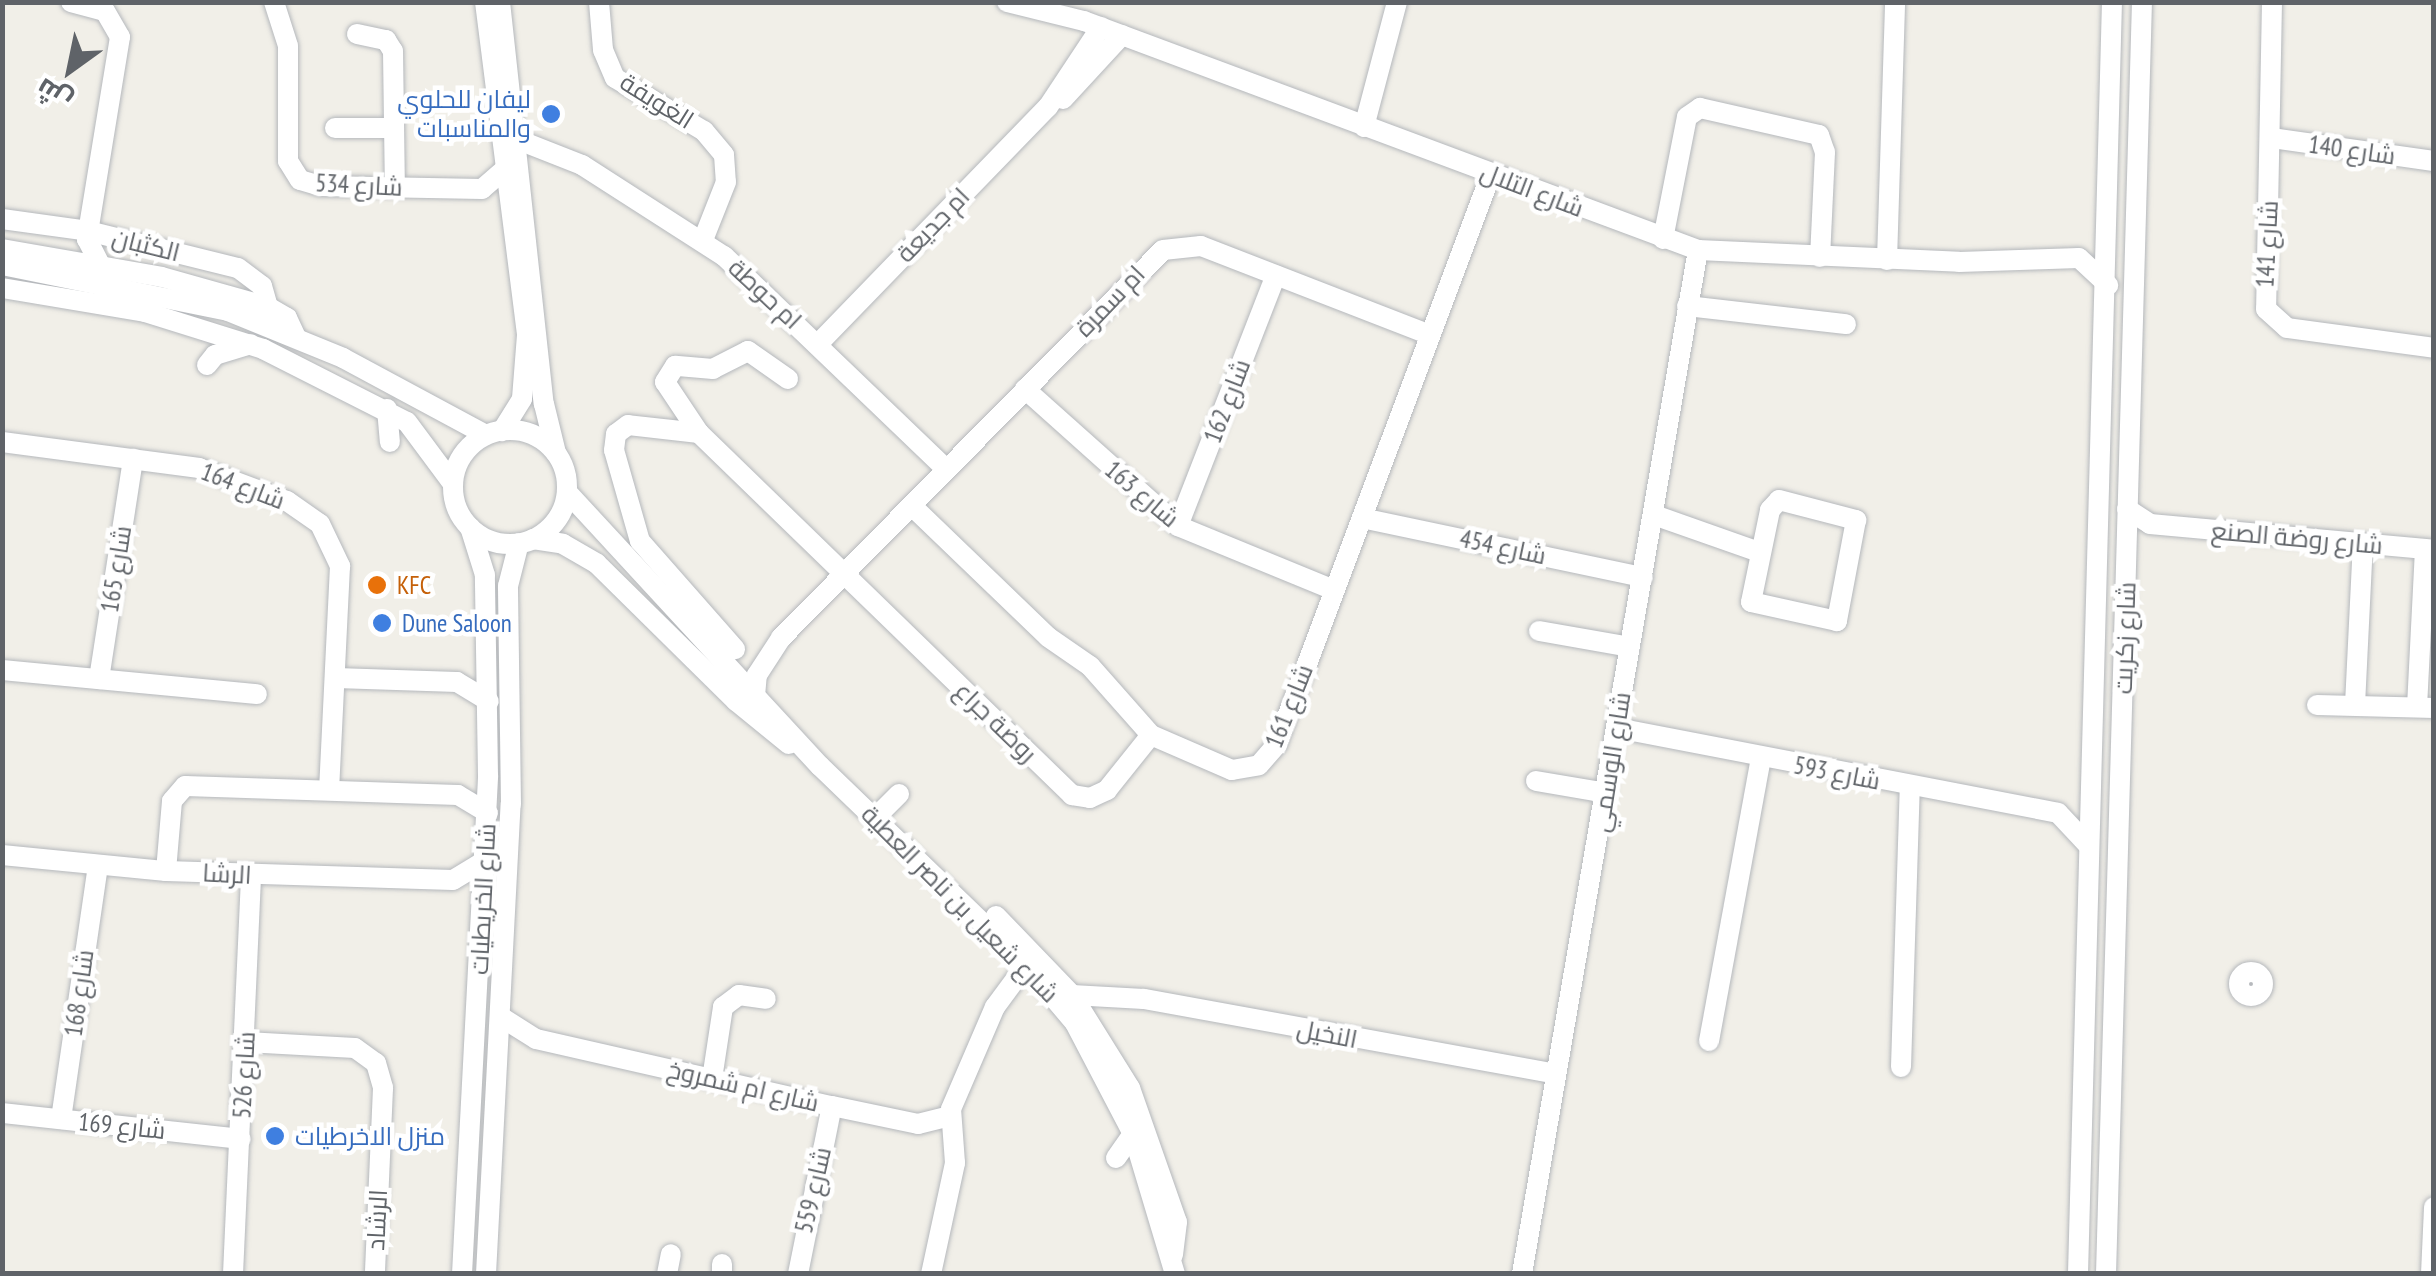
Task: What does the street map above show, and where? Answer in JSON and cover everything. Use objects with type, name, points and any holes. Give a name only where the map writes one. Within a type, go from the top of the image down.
[{"type":"street","points":[[66,258],[87,235],[120,38],[104,11],[70,2]]},
{"type":"street","name":"شارع 534","points":[[274,2],[288,46],[290,168],[314,186],[482,189]]},
{"type":"street","points":[[485,2],[544,404],[556,454],[567,492],[645,565]]},
{"type":"street","points":[[453,484],[466,452],[494,433],[522,399],[527,353],[510,208],[516,139],[500,2]]},
{"type":"street","name":"الغويفة","points":[[599,2],[603,50],[615,78],[712,137],[727,173],[702,240]]},
{"type":"street","name":"شارع التلال","points":[[1007,2],[1101,27],[1698,250],[1887,260],[2079,258]]},
{"type":"street","points":[[1364,126],[1397,2]]},
{"type":"street","points":[[1887,260],[1895,2]]},
{"type":"street","name":"شارع زكريت","points":[[2078,1274],[2090,777],[2108,285],[2112,2]]},
{"type":"street","name":"شارع زكريت","points":[[2106,1274],[2142,2]]},
{"type":"street","name":"شارع 141","points":[[2272,2],[2272,138],[2264,294],[2270,315],[2287,328],[2434,348]]},
{"type":"street","name":"ام جديعة","points":[[818,344],[1048,107],[1101,27]]},
{"type":"street","points":[[357,34],[392,47],[395,188]]},
{"type":"street","name":"ام جديعة","points":[[1048,107],[1076,89],[1122,36]]},
{"type":"street","points":[[1663,238],[1688,117],[1700,108],[1819,135],[1825,152],[1820,257]]},
{"type":"street","points":[[336,128],[394,128]]},
{"type":"street","name":"شارع 140","points":[[2272,138],[2434,161]]},
{"type":"street","name":"ام حوطة","points":[[516,139],[582,165],[702,240],[818,344],[946,469]]},
{"type":"street","points":[[482,189],[556,157]]},
{"type":"street","points":[[1430,335],[1491,174]]},
{"type":"street","points":[[482,189],[510,208]]},
{"type":"street","name":"الكثبان","points":[[2,220],[238,268],[262,286],[268,307],[287,318],[296,337]]},
{"type":"street","points":[[2108,232],[2079,258],[2108,285]]},
{"type":"street","points":[[87,235],[100,265]]},
{"type":"street","name":"ام سمرة","points":[[756,696],[756,675],[782,638],[1163,250],[1200,246],[1430,335]]},
{"type":"street","points":[[2,249],[100,265],[268,307]]},
{"type":"street","name":"شارع الوسمي","points":[[1522,1274],[1698,250]]},
{"type":"street","points":[[2,265],[152,290],[296,337],[494,433],[532,434],[556,454]]},
{"type":"street","name":"شارع 162","points":[[1178,526],[1276,275]]},
{"type":"street","points":[[2,288],[145,312],[250,344],[387,409],[421,435],[453,484],[470,527],[492,541],[526,542],[560,517],[567,492]]},
{"type":"street","points":[[1688,306],[1846,324]]},
{"type":"street","name":"شارع 161","points":[[912,508],[1048,637],[1090,666],[1150,736],[1232,770],[1259,766],[1276,744],[1430,335]]},
{"type":"street","points":[[207,365],[215,355],[250,344]]},
{"type":"street","points":[[788,379],[752,351],[713,369],[671,369],[669,394],[699,433],[844,574]]},
{"type":"street","name":"شارع 163","points":[[1025,389],[1178,526],[1334,590]]},
{"type":"street","points":[[387,409],[390,442]]},
{"type":"street","points":[[645,565],[632,522],[616,434],[636,424],[699,433]]},
{"type":"street","name":"شارع 164","points":[[2,442],[218,473],[299,507],[320,524],[340,566],[328,790]]},
{"type":"street","name":"شارع 165","points":[[99,679],[133,458]]},
{"type":"street","points":[[1779,500],[1851,514],[1858,527],[1839,619],[1831,623],[1753,605],[1758,552],[1779,500]]},
{"type":"street","name":"شارع روضة الصنع","points":[[2128,509],[2161,526],[2429,550]]},
{"type":"street","points":[[1654,515],[1758,552]]},
{"type":"street","name":"شارع 454","points":[[1362,518],[1644,577]]},
{"type":"street","points":[[2128,557],[2161,526]]},
{"type":"street","name":"شارع الخريطيات","points":[[463,1271],[488,813],[485,576],[470,527]]},
{"type":"street","name":"شارع شعيل بن ناصر العطية","points":[[526,542],[562,544],[597,564],[736,701],[820,766]]},
{"type":"street","name":"شارع الخريطيات","points":[[486,1272],[511,804],[508,586],[526,542]]},
{"type":"street","points":[[2355,706],[2363,544]]},
{"type":"street","points":[[2318,704],[2425,708],[2429,550]]},
{"type":"street","name":"شارع شعيل بن ناصر العطية","points":[[645,565],[730,657],[756,696],[820,766],[875,818],[936,887],[1026,965],[1083,1022],[1133,1134],[1173,1265]]},
{"type":"street","name":"روضة جراع","points":[[844,574],[1072,795],[1090,798],[1107,790],[1150,736]]},
{"type":"street","points":[[1539,631],[1630,647]]},
{"type":"street","name":"ام سمرة","points":[[730,657],[782,638]]},
{"type":"street","points":[[457,682],[488,662]]},
{"type":"street","points":[[2,670],[258,694]]},
{"type":"street","points":[[336,678],[457,682],[489,701]]},
{"type":"street","name":"شارع 593","points":[[1617,728],[2058,814]]},
{"type":"street","points":[[1709,1041],[1760,758]]},
{"type":"street","points":[[458,794],[488,776]]},
{"type":"street","points":[[2088,845],[2058,814],[2070,808],[2090,777]]},
{"type":"street","points":[[1536,781],[1606,793]]},
{"type":"street","points":[[166,871],[172,801],[180,788],[458,794],[488,813]]},
{"type":"street","points":[[1901,1068],[1910,788]]},
{"type":"street","points":[[875,818],[898,794]]},
{"type":"street","name":"الرشا","points":[[2,855],[251,876],[453,880]]},
{"type":"street","points":[[484,900],[453,880],[485,861]]},
{"type":"street","name":"شارع 168","points":[[61,1119],[98,866]]},
{"type":"street","name":"شارع 526","points":[[233,1274],[251,876]]},
{"type":"street","points":[[936,887],[961,883],[1072,996],[1083,1022],[1147,1126],[1178,1229],[1173,1265]]},
{"type":"street","points":[[931,1274],[955,1163],[950,1116],[995,1008],[1026,965]]},
{"type":"street","points":[[712,1079],[723,1007],[739,995],[766,999]]},
{"type":"street","name":"النخيل","points":[[1072,996],[1144,999],[1554,1074]]},
{"type":"street","points":[[1083,1022],[1100,998]]},
{"type":"street","name":"شارع ام شمروخ","points":[[501,1016],[536,1039],[832,1106],[918,1124],[950,1116]]},
{"type":"street","points":[[499,1060],[536,1039]]},
{"type":"street","name":"الرشاد","points":[[246,1042],[355,1048],[376,1063],[384,1088],[375,1274]]},
{"type":"street","name":"شارع 559","points":[[798,1274],[832,1106]]},
{"type":"street","name":"شارع 169","points":[[2,1113],[241,1138]]},
{"type":"street","points":[[470,1127],[494,1128]]},
{"type":"street","points":[[1116,1158],[1133,1134]]},
{"type":"street","points":[[2432,1274],[2434,1207]]},
{"type":"street","points":[[465,1220],[472,1226],[489,1223]]},
{"type":"street","points":[[463,1271],[477,1262],[486,1272]]},
{"type":"place","name":"ليفان للحلوي والمناسبات","points":[[551,114]]},
{"type":"place","name":"KFC","points":[[377,585]]},
{"type":"place","name":"Dune Saloon","points":[[382,623]]},
{"type":"place","name":"منزل الاخرطيات","points":[[275,1136]]}]
